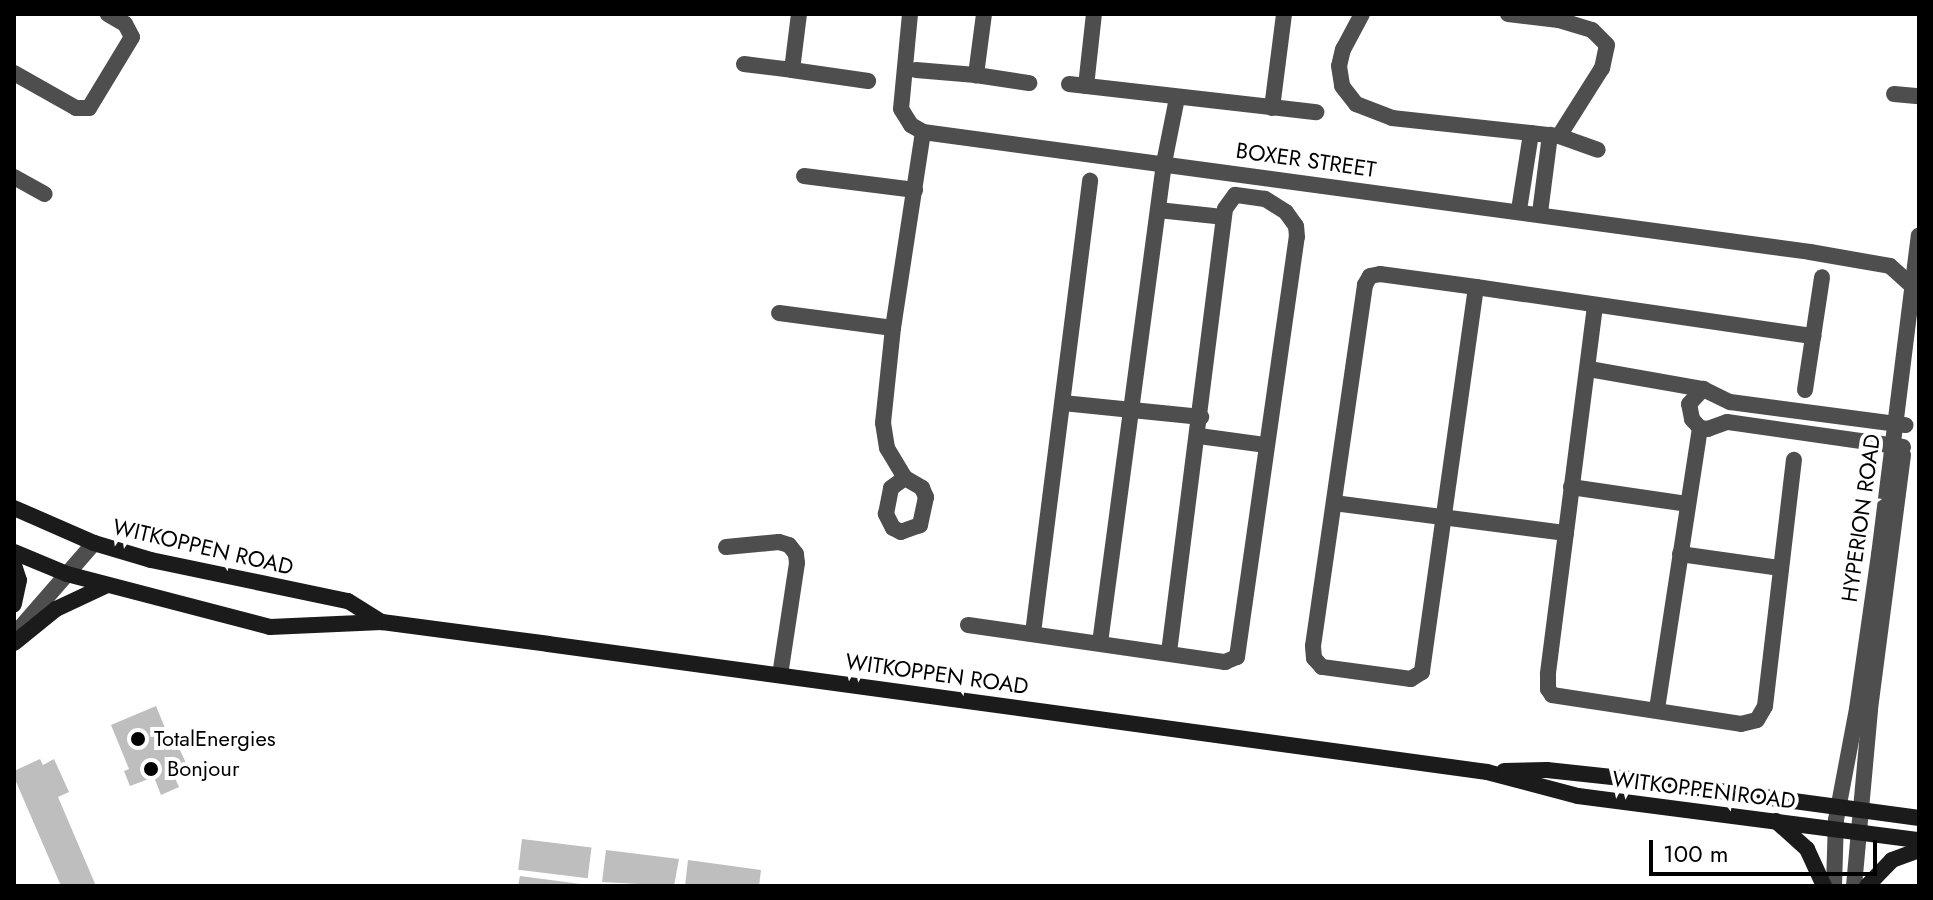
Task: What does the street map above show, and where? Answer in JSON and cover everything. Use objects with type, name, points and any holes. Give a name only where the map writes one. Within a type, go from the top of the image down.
[{"type":"main road","name":"WITKOPPEN ROAD","points":[[14,508],[94,543],[205,574],[348,601],[382,622]]},
{"type":"main road","name":"WITKOPPEN ROAD","points":[[14,552],[67,574],[270,627],[382,622],[1487,772],[1578,796],[1919,840]]},
{"type":"main road","points":[[14,565],[19,580],[14,604]]},
{"type":"main road","points":[[14,643],[56,609],[107,585]]},
{"type":"main road","name":"WITKOPPEN ROAD","points":[[1487,772],[1547,770],[1616,777],[1919,818]]},
{"type":"main road","points":[[1776,821],[1807,849],[1824,886]]},
{"type":"main road","points":[[1867,886],[1892,860],[1919,850]]},
{"type":"street","points":[[14,73],[76,108],[89,108],[132,37],[125,24],[108,14]]},
{"type":"street","points":[[792,70],[799,14]]},
{"type":"street","points":[[905,478],[887,448],[884,436],[893,328],[923,132],[911,125],[901,109],[910,14]]},
{"type":"street","points":[[976,75],[984,14]]},
{"type":"street","points":[[1094,14],[1077,85],[1316,112]]},
{"type":"street","points":[[1272,108],[1284,14]]},
{"type":"street","points":[[1362,14],[1343,49],[1339,66],[1342,86],[1356,104],[1392,118],[1554,135],[1598,150]]},
{"type":"street","points":[[1508,14],[1584,27],[1592,30],[1607,45],[1602,68],[1554,135],[1540,213]]},
{"type":"street","points":[[744,64],[868,81]]},
{"type":"street","points":[[916,70],[1029,83]]},
{"type":"street","points":[[1894,94],[1919,96]]},
{"type":"street","points":[[1100,643],[1164,163],[1177,98]]},
{"type":"street","name":"BOXER STREET","points":[[923,132],[1519,210],[1810,252],[1890,266],[1916,287]]},
{"type":"street","points":[[1519,210],[1531,133]]},
{"type":"street","points":[[804,176],[915,190]]},
{"type":"street","points":[[14,177],[45,194]]},
{"type":"street","points":[[1033,633],[1090,181]]},
{"type":"street","points":[[968,625],[1225,662],[1237,657],[1297,229],[1286,212],[1274,203],[1254,197],[1230,198],[1223,217],[1199,436],[1169,652]]},
{"type":"street","points":[[1158,210],[1223,217]]},
{"type":"street","name":"HYPERION ROAD","points":[[1834,886],[1838,807],[1857,709],[1901,425],[1919,235]]},
{"type":"street","name":"BOXER STREET","points":[[1810,252],[1916,254]]},
{"type":"street","points":[[1476,287],[1424,668],[1418,677],[1407,679],[1324,668],[1316,662],[1313,646],[1367,278],[1380,274],[1476,287],[1595,306],[1813,336]]},
{"type":"street","points":[[1805,390],[1822,277]]},
{"type":"street","points":[[1595,306],[1548,674],[1549,693],[1562,698],[1657,709],[1741,724],[1752,723],[1762,715],[1794,460]]},
{"type":"street","points":[[779,313],[893,328]]},
{"type":"street","name":"HYPERION ROAD","points":[[1901,425],[1919,331]]},
{"type":"street","points":[[1589,369],[1703,389],[1730,402],[1901,425]]},
{"type":"street","points":[[1703,389],[1689,404],[1692,419],[1700,428],[1708,429],[1727,422],[1898,446]]},
{"type":"street","points":[[1063,403],[1201,417]]},
{"type":"street","points":[[1792,431],[1794,411]]},
{"type":"street","points":[[1657,709],[1700,428]]},
{"type":"street","points":[[1199,436],[1266,445]]},
{"type":"street","name":"HYPERION ROAD","points":[[1854,886],[1898,446]]},
{"type":"street","points":[[1571,487],[1687,504]]},
{"type":"street","points":[[1334,503],[1566,533]]},
{"type":"street","points":[[726,547],[779,542],[789,545],[796,554],[780,675]]},
{"type":"street","points":[[14,635],[94,543]]},
{"type":"street","points":[[1680,554],[1779,568]]},
{"type":"building","points":[[156,706],[174,750],[179,748],[186,763],[171,769],[179,787],[161,795],[154,777],[130,786],[124,771],[129,769],[111,725]]},
{"type":"building","points":[[40,759],[43,765],[54,759],[69,792],[58,797],[96,886],[61,886],[14,777],[14,771]]},
{"type":"building","points":[[522,839],[591,848],[588,878],[518,870]]},
{"type":"building","points":[[606,850],[679,859],[674,886],[602,882]]},
{"type":"building","points":[[688,860],[761,870],[759,886],[685,886]]},
{"type":"building","points":[[520,876],[581,884],[581,886],[518,886]]},
{"type":"place","name":"TotalEnergies","points":[[138,739]]},
{"type":"place","name":"Bonjour","points":[[151,769]]}]
